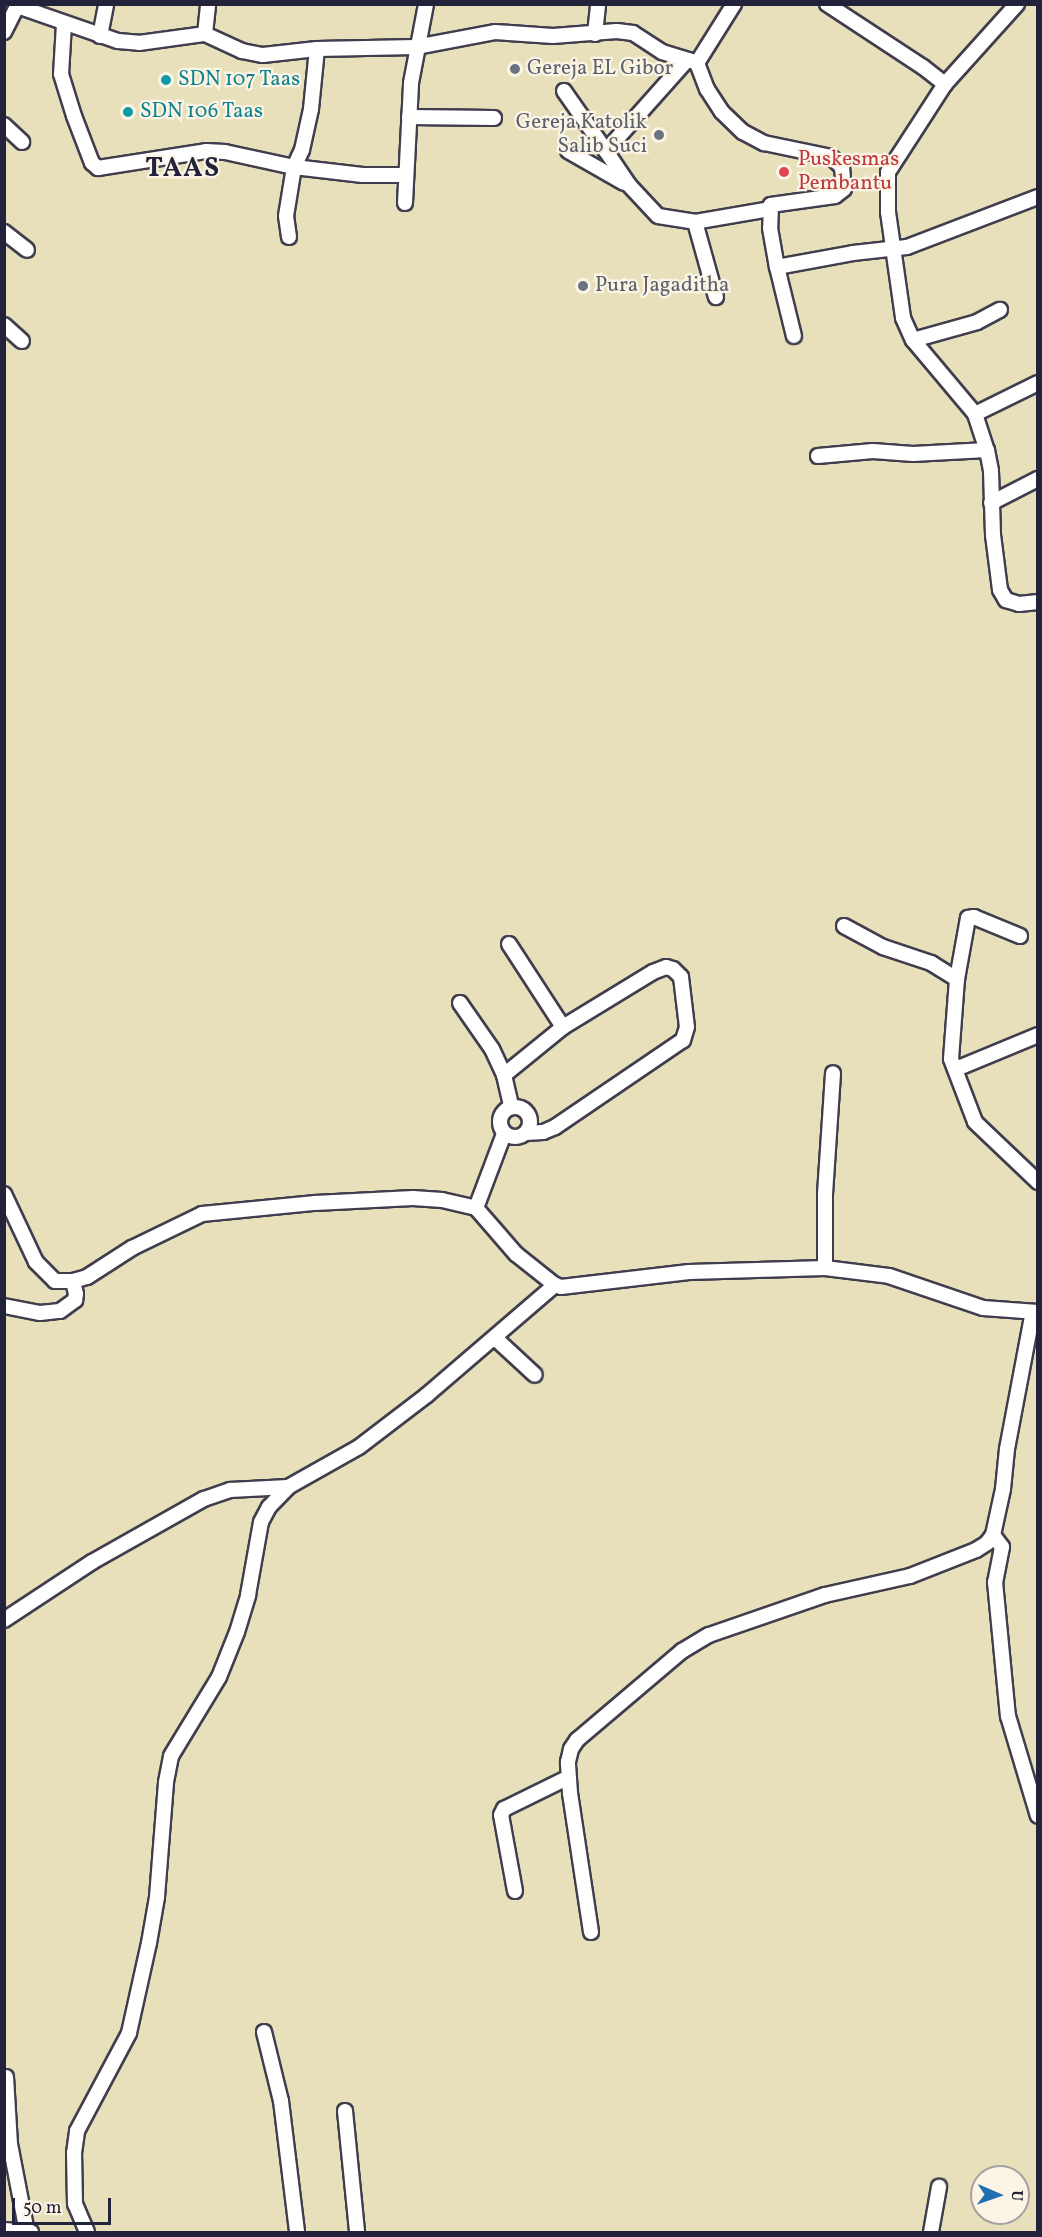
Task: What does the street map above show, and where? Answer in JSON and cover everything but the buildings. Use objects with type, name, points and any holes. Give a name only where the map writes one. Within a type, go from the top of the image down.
[{"type":"street","points":[[100,36],[106,4]]},
{"type":"street","points":[[205,34],[208,4]]},
{"type":"street","points":[[405,203],[409,117],[416,47],[426,4]]},
{"type":"street","points":[[595,33],[598,4]]},
{"type":"street","points":[[606,151],[692,62],[734,4]]},
{"type":"street","points":[[827,4],[923,67],[949,80]]},
{"type":"street","points":[[1017,4],[949,80],[888,172],[888,212],[903,318],[913,340],[975,414],[987,450],[1000,590],[1006,600],[1019,604],[1038,602]]},
{"type":"street","points":[[5,32],[17,5],[64,24],[118,41],[139,43],[205,34],[254,54],[317,49],[416,47],[495,32],[553,36],[617,31],[633,33],[662,52],[692,62],[722,112],[743,132],[764,143],[831,157],[842,167],[844,189],[835,196],[777,202],[770,209],[695,222],[658,216],[629,185],[564,91]]},
{"type":"street","points":[[64,24],[60,66],[63,83],[92,163],[98,168],[206,151],[225,152],[294,167],[363,175],[405,175]]},
{"type":"street","points":[[289,237],[286,216],[294,167],[302,150],[311,109],[317,49]]},
{"type":"street","points":[[409,117],[494,118]]},
{"type":"street","points":[[4,125],[22,142]]},
{"type":"street","points":[[568,151],[629,185]]},
{"type":"street","points":[[777,267],[907,246],[1038,197]]},
{"type":"street","points":[[770,209],[777,267],[794,336]]},
{"type":"street","points":[[695,222],[716,297]]},
{"type":"street","points":[[4,232],[27,250]]},
{"type":"street","points":[[913,340],[977,322],[1000,310]]},
{"type":"street","points":[[4,325],[22,340]]},
{"type":"street","points":[[975,414],[1038,382]]},
{"type":"street","points":[[818,456],[864,452],[913,454],[987,450]]},
{"type":"street","points":[[991,503],[1038,479]]},
{"type":"street","points":[[1020,936],[975,917],[968,918],[957,979],[952,1058],[975,1122],[1038,1182]]},
{"type":"street","points":[[844,926],[883,947],[931,963],[957,979]]},
{"type":"street","points":[[509,944],[563,1027]]},
{"type":"street","points":[[504,1075],[563,1027],[653,972],[666,967],[673,969],[681,977],[687,1027],[683,1040],[555,1127],[543,1132],[526,1133],[519,1137],[504,1134]]},
{"type":"street","points":[[460,1003],[492,1049],[504,1075],[511,1106]]},
{"type":"street","points":[[952,1058],[1038,1035]]},
{"type":"street","points":[[825,1268],[825,1194],[833,1073]]},
{"type":"street","points":[[476,1208],[504,1134],[500,1125],[500,1117],[504,1110],[511,1106],[526,1111],[530,1126],[526,1133]]},
{"type":"street","points":[[4,1194],[36,1262],[56,1281],[73,1281],[87,1276],[174,1226],[202,1214],[315,1203],[413,1198],[442,1200],[476,1208],[504,1242],[555,1285],[561,1287],[689,1272],[825,1268],[889,1276],[983,1308],[1035,1312],[993,1535],[976,1551],[910,1576],[825,1595],[709,1635],[682,1651],[577,1740],[569,1755],[569,1777],[591,1932]]},
{"type":"street","points":[[4,1306],[40,1313],[60,1311],[75,1300],[73,1281]]},
{"type":"street","points":[[87,2232],[75,2204],[74,2153],[77,2131],[129,2033],[155,1908],[171,1756],[219,1677],[243,1614],[261,1522],[268,1507],[288,1487],[359,1447],[427,1395],[555,1285]]},
{"type":"street","points":[[495,1338],[535,1375]]},
{"type":"street","points":[[4,1620],[92,1562],[204,1499],[230,1490],[288,1487]]},
{"type":"street","points":[[993,1535],[1002,1547],[995,1582],[1008,1716],[1038,1816]]},
{"type":"street","points":[[515,1891],[501,1815],[504,1809],[569,1777]]},
{"type":"street","points":[[264,2032],[280,2093],[297,2232]]},
{"type":"street","points":[[4,2230],[29,2232],[10,2144],[6,2077]]},
{"type":"street","points":[[345,2111],[357,2232]]},
{"type":"street","points":[[931,2232],[939,2187]]},
{"type":"place","name":"Gereja EL Gibor","points":[[515,69]]},
{"type":"place","name":"SDN 107 Taas","points":[[166,80]]},
{"type":"place","name":"SDN 106 Taas","points":[[128,112]]},
{"type":"place","name":"Gereja Katolik Salib Suci","points":[[659,135]]},
{"type":"place","name":"Puskesmas Pembantu","points":[[784,172]]},
{"type":"place","name":"Pura Jagaditha","points":[[583,286]]},
{"type":"district","name":"TAAS","points":[[183,170]]}]
